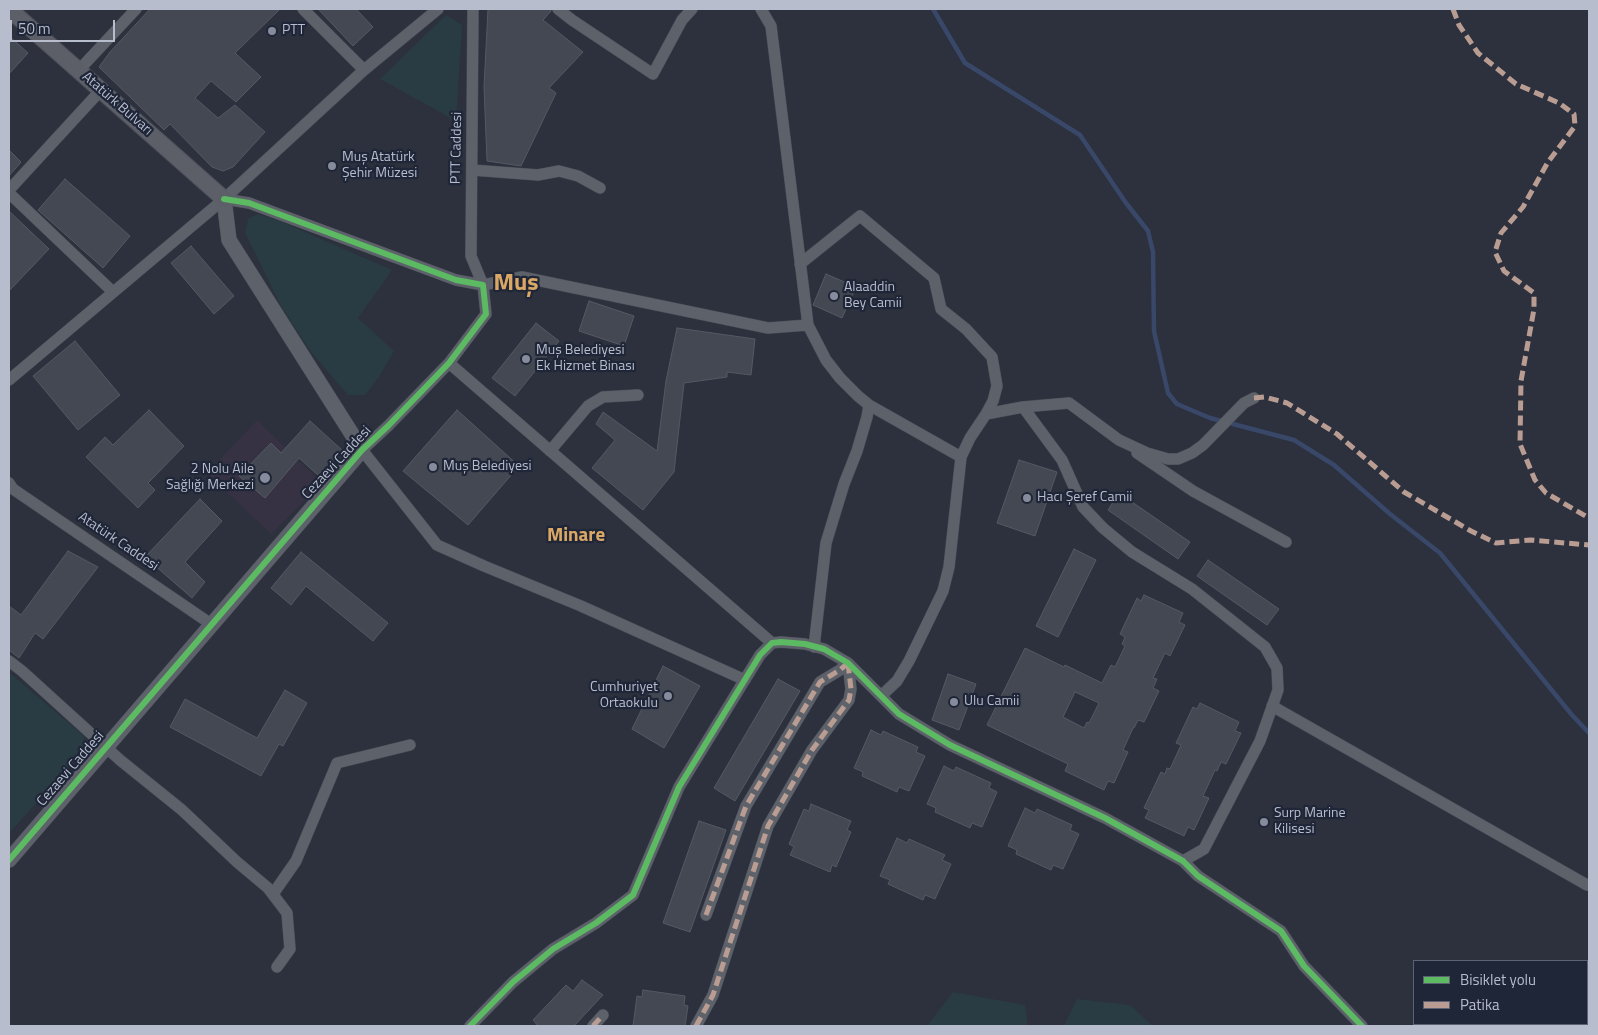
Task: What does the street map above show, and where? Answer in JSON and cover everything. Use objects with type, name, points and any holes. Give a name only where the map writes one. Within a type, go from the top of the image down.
[{"type":"main road","name":"Atatürk Bulvarı","points":[[9,9],[224,199]]},
{"type":"street","points":[[78,70],[136,9]]},
{"type":"street","points":[[303,9],[364,70]]},
{"type":"street","points":[[9,380],[224,199],[364,70],[438,9]]},
{"type":"street","name":"PTT Caddesi","points":[[473,9],[471,256],[484,285]]},
{"type":"street","points":[[558,9],[653,74],[682,20],[692,9]]},
{"type":"street","points":[[761,9],[771,26],[808,325],[826,360],[840,378],[869,405],[962,457]]},
{"type":"street","points":[[101,90],[9,192],[113,292]]},
{"type":"street","points":[[472,170],[538,176],[559,171],[578,176],[600,188]]},
{"type":"street","points":[[224,199],[249,203],[456,280],[484,285],[522,277],[768,328],[808,325]]},
{"type":"street","points":[[224,199],[229,240],[362,450],[437,545],[581,606],[745,680]]},
{"type":"street","points":[[800,264],[860,216],[934,278],[941,309],[966,329],[992,357],[997,386],[993,401],[970,438],[962,457],[948,567],[943,591],[905,668],[897,681],[881,696]]},
{"type":"street","name":"Cezaevi Caddesi","points":[[9,860],[362,450],[449,363],[486,314],[484,285]]},
{"type":"street","points":[[449,363],[772,643]]},
{"type":"street","points":[[550,451],[588,406],[604,397],[638,395]]},
{"type":"street","points":[[1119,440],[1147,453],[1178,459],[1192,453],[1203,445],[1249,400]]},
{"type":"street","points":[[986,414],[1023,407],[1069,403],[1193,491],[1286,542]]},
{"type":"street","points":[[814,646],[826,544],[841,493],[857,451],[869,405]]},
{"type":"street","points":[[1023,407],[1062,460],[1083,507],[1103,528],[1132,552],[1192,589],[1265,646],[1277,668],[1278,690],[1260,741],[1204,849],[1183,861]]},
{"type":"street","name":"Atatürk Caddesi","points":[[10,487],[211,624]]},
{"type":"street","points":[[470,1026],[513,982],[553,949],[596,923],[633,895],[679,787],[760,655],[772,643],[781,642],[805,644],[824,649],[848,663],[899,714],[950,745],[1105,818],[1183,861],[1198,876],[1281,931],[1304,966],[1362,1026]]},
{"type":"street","points":[[9,661],[105,747],[182,810],[272,894],[287,913],[290,949],[277,968]]},
{"type":"street","points":[[706,915],[746,806],[820,682],[848,663]]},
{"type":"street","points":[[696,1026],[713,995],[768,826],[812,750],[849,700],[851,688],[848,663]]},
{"type":"street","points":[[1272,706],[1587,885]]},
{"type":"street","points":[[272,894],[296,861],[337,763],[410,745]]},
{"type":"street","points":[[593,1026],[603,1015]]},
{"type":"shaded area","points":[[446,15],[462,25],[456,121],[380,79]]},
{"type":"shaded area","points":[[258,214],[282,222],[392,270],[358,318],[394,351],[379,377],[365,395],[348,395],[311,352],[281,306],[245,233],[248,219]]},
{"type":"shaded area","name":"2 Nolu Aile Sağlığı Merkezi","points":[[257,420],[322,483],[271,534],[207,473]]},
{"type":"shaded area","points":[[9,674],[84,736],[83,752],[9,833]]},
{"type":"shaded area","points":[[953,992],[1025,1005],[1028,1026],[927,1026]]},
{"type":"shaded area","points":[[1077,999],[1130,1005],[1153,1026],[1064,1026]]},
{"type":"building","points":[[150,9],[280,9],[235,53],[261,77],[236,102],[211,81],[195,98],[218,118],[235,105],[265,132],[233,167],[223,171],[212,167],[170,124],[164,130],[99,67],[110,52]]},
{"type":"building","points":[[318,9],[356,9],[373,27],[353,46]]},
{"type":"building","points":[[488,9],[551,9],[543,20],[583,52],[549,88],[556,93],[521,166],[487,161],[484,87]]},
{"type":"building","points":[[9,36],[28,53],[9,74]]},
{"type":"building","points":[[9,150],[21,162],[9,176]]},
{"type":"building","points":[[65,179],[130,236],[103,268],[38,210]]},
{"type":"building","points":[[9,211],[49,249],[9,291]]},
{"type":"building","points":[[191,246],[234,296],[214,314],[171,263]]},
{"type":"building","name":"Alaaddin Bey Camii","points":[[826,274],[856,287],[842,318],[813,305]]},
{"type":"building","points":[[589,301],[634,316],[624,346],[579,331]]},
{"type":"building","name":"Muş Belediyesi Ek Hizmet Binası","points":[[536,323],[559,341],[515,396],[492,378]]},
{"type":"building","points":[[677,328],[755,339],[751,375],[727,372],[727,377],[684,383],[674,472],[643,510],[592,468],[615,440],[596,424],[603,412],[657,451],[666,381]]},
{"type":"building","points":[[75,341],[120,395],[78,430],[33,376]]},
{"type":"building","points":[[149,410],[184,446],[148,483],[155,490],[138,508],[86,457],[105,437],[113,445]]},
{"type":"building","name":"Muş Belediyesi","points":[[457,410],[519,466],[468,525],[403,471]]},
{"type":"building","points":[[310,421],[343,451],[320,477],[299,458],[265,498],[239,476],[271,443],[281,453]]},
{"type":"building","name":"Hacı Şeref Camii","points":[[1019,460],[1057,472],[1035,536],[997,523]]},
{"type":"building","points":[[1119,493],[1190,542],[1178,559],[1108,510]]},
{"type":"building","points":[[200,499],[222,521],[185,562],[205,582],[192,598],[145,557]]},
{"type":"building","points":[[1074,549],[1096,560],[1058,637],[1036,626]]},
{"type":"building","points":[[68,551],[98,567],[43,639],[35,633],[19,658],[9,650],[9,606],[21,615]]},
{"type":"building","points":[[301,552],[388,623],[373,641],[306,586],[291,605],[271,588]]},
{"type":"building","points":[[1208,560],[1279,609],[1267,625],[1197,576]]},
{"type":"building","points":[[1144,595],[1183,613],[1179,622],[1185,625],[1170,656],[1165,653],[1153,678],[1157,679],[1153,688],[1159,691],[1144,722],[1138,720],[1133,728],[1123,750],[1128,752],[1114,783],[1108,781],[1104,790],[1065,771],[1068,764],[987,725],[1025,648],[1102,683],[1111,665],[1115,667],[1125,646],[1122,644],[1125,637],[1120,634],[1137,598],[1141,601]],"holes":[[[1075,692],[1099,703],[1089,723],[1087,722],[1084,728],[1063,717]]]},
{"type":"building","name":"Cumhuriyet Ortaokulu","points":[[663,666],[700,686],[664,748],[632,729]]},
{"type":"building","name":"Ulu Camii","points":[[948,674],[976,684],[959,730],[932,720]]},
{"type":"building","points":[[778,679],[800,691],[735,801],[714,788]]},
{"type":"building","points":[[285,690],[307,703],[283,746],[279,744],[261,776],[170,727],[185,699],[257,738]]},
{"type":"building","points":[[1200,703],[1239,722],[1235,731],[1241,733],[1226,764],[1221,762],[1217,771],[1215,770],[1203,796],[1209,798],[1194,830],[1188,827],[1184,836],[1145,818],[1149,810],[1144,808],[1161,772],[1165,774],[1167,768],[1170,769],[1181,745],[1176,743],[1193,707],[1197,709]]},
{"type":"building","points":[[871,730],[881,735],[883,731],[918,747],[916,752],[925,756],[909,791],[899,787],[897,792],[862,776],[863,772],[854,768]]},
{"type":"building","points":[[944,766],[954,771],[956,767],[991,783],[989,788],[997,792],[982,827],[972,823],[970,828],[935,812],[936,808],[927,804]]},
{"type":"building","points":[[811,804],[851,821],[847,830],[851,832],[836,867],[832,865],[830,872],[790,855],[794,847],[789,844],[804,809],[809,811]]},
{"type":"building","points":[[1025,808],[1035,813],[1037,809],[1072,825],[1070,830],[1079,834],[1063,869],[1053,865],[1051,870],[1016,854],[1017,850],[1008,846]]},
{"type":"building","points":[[699,821],[726,830],[690,932],[663,923]]},
{"type":"building","points":[[897,838],[907,843],[909,839],[945,855],[942,860],[951,864],[935,899],[925,895],[923,900],[888,884],[890,880],[880,876]]},
{"type":"building","points":[[582,980],[603,995],[574,1026],[538,1026],[533,1020],[566,985],[573,991]]},
{"type":"building","points":[[643,990],[685,996],[684,1005],[688,1006],[685,1026],[633,1026],[637,996],[642,997]]},
{"type":"waterway","points":[[933,9],[965,63],[1080,135],[1126,203],[1148,231],[1153,252],[1154,331],[1168,393],[1177,404],[1210,418],[1294,440],[1334,465],[1390,514],[1440,553],[1572,715],[1589,733]]},
{"type":"marked path","points":[[1453,9],[1459,25],[1478,53],[1516,84],[1559,103],[1574,114],[1575,126],[1548,162],[1523,207],[1501,233],[1495,252],[1504,271],[1534,293],[1534,309],[1521,381],[1520,444],[1535,480],[1546,493],[1589,518]]},
{"type":"marked path","points":[[1254,398],[1265,397],[1287,403],[1337,434],[1404,492],[1471,531],[1496,543],[1530,540],[1589,545]]},
{"type":"marked path","points":[[706,915],[746,806],[820,682],[848,663]]},
{"type":"marked path","points":[[696,1026],[713,995],[768,826],[812,750],[849,700],[851,689],[848,663]]},
{"type":"marked path","points":[[593,1026],[603,1015]]},
{"type":"cycle path","points":[[9,860],[362,450],[449,363],[486,314],[483,285],[456,280],[249,203],[224,199]]},
{"type":"cycle path","points":[[470,1026],[513,982],[553,949],[596,923],[633,895],[679,787],[760,655],[772,643],[781,642],[805,644],[824,649],[848,663],[899,714],[950,745],[1105,818],[1183,861],[1198,876],[1281,931],[1304,966],[1362,1026]]},
{"type":"place","name":"PTT","points":[[272,31]]},
{"type":"place","name":"Muş Atatürk Şehir Müzesi","points":[[332,166]]},
{"type":"place","name":"Alaaddin Bey Camii","points":[[834,296]]},
{"type":"place","name":"Muş Belediyesi Ek Hizmet Binası","points":[[526,359]]},
{"type":"place","name":"Muş Belediyesi","points":[[433,467]]},
{"type":"place","name":"2 Nolu Aile Sağlığı Merkezi","points":[[265,478]]},
{"type":"place","name":"Hacı Şeref Camii","points":[[1027,498]]},
{"type":"place","name":"Cumhuriyet Ortaokulu","points":[[668,696]]},
{"type":"place","name":"Ulu Camii","points":[[954,702]]},
{"type":"place","name":"Surp Marine Kilisesi","points":[[1264,822]]},
{"type":"district","name":"Muş","points":[[516,284]]},
{"type":"district","name":"Minare","points":[[576,536]]}]
